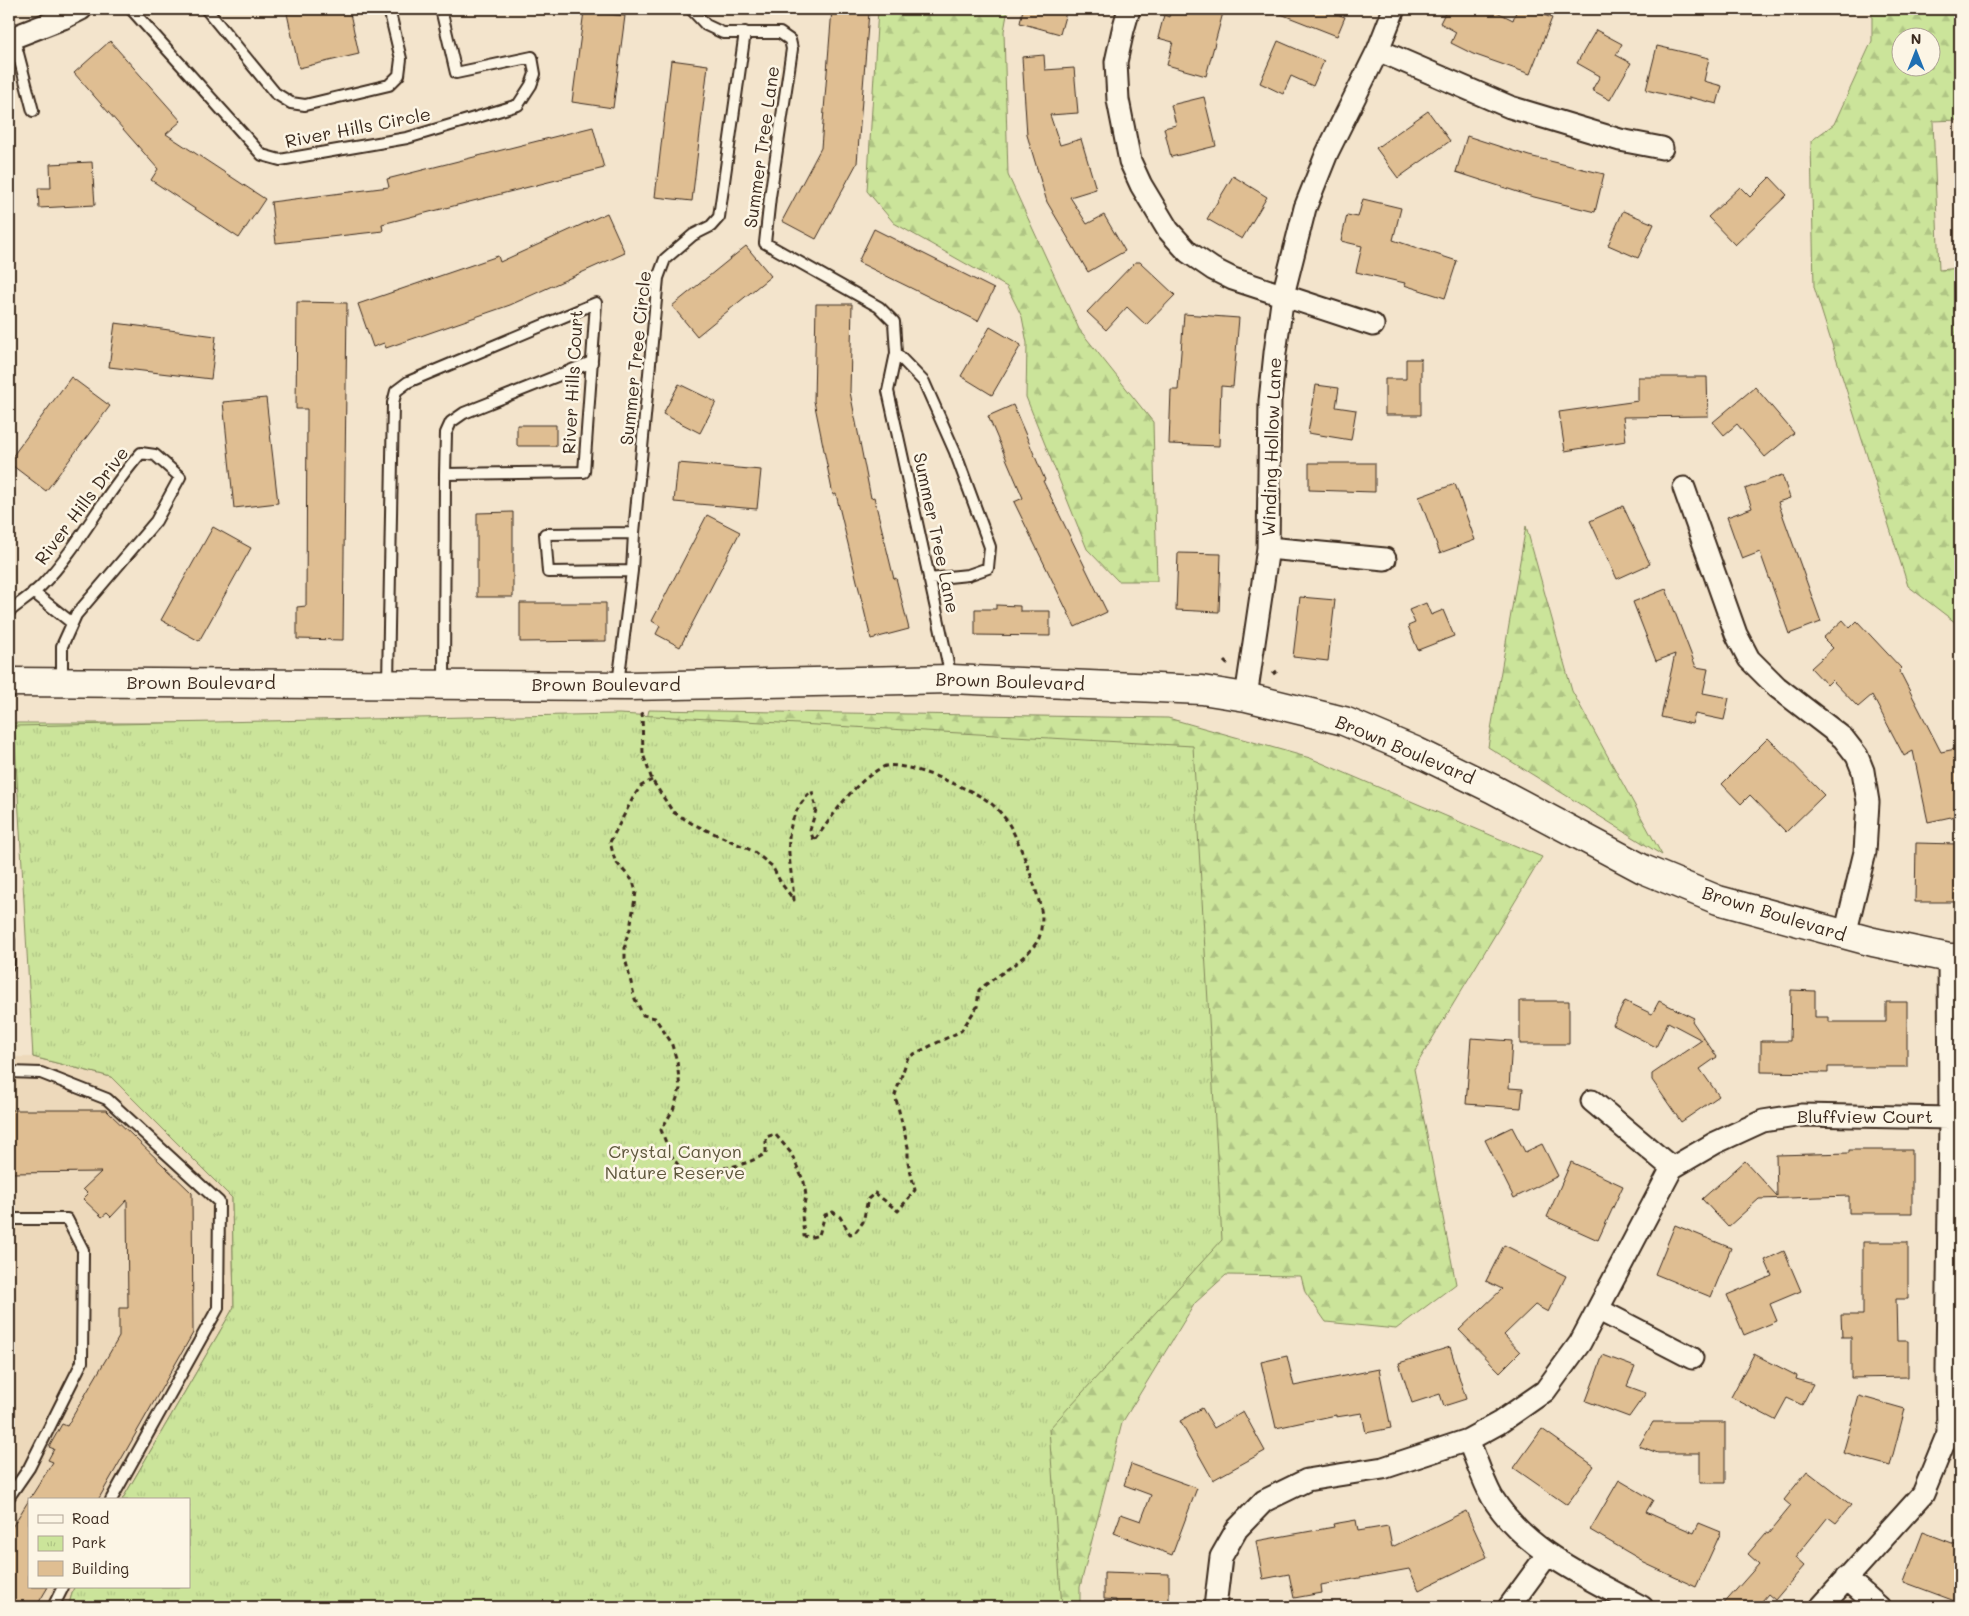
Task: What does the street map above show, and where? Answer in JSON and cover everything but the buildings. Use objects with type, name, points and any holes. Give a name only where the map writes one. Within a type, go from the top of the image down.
[{"type":"street","points":[[11,39],[81,9]]},
{"type":"street","points":[[1129,9],[1122,30],[1116,62],[1118,100],[1130,161],[1141,185],[1168,230],[1188,252],[1213,269],[1233,279],[1373,325]]},
{"type":"street","name":"Winding Hollow Lane","points":[[1246,697],[1268,548],[1270,401],[1283,295],[1305,208],[1327,152],[1378,50],[1394,9]]},
{"type":"street","points":[[1378,50],[1510,107],[1620,140],[1662,148]]},
{"type":"street","points":[[1684,488],[1736,634],[1749,659],[1777,687],[1842,738],[1857,756],[1863,771],[1868,802],[1865,852],[1845,935]]},
{"type":"street","points":[[1268,548],[1385,559]]},
{"type":"street","name":"Brown Boulevard","points":[[9,682],[618,686],[952,679],[1202,690],[1246,697],[1344,721],[1415,751],[1493,789],[1643,869],[1718,900],[1845,935],[1955,958]]},
{"type":"street","points":[[1821,1607],[1923,1494],[1948,1433],[1950,1118],[1955,958]]},
{"type":"street","points":[[1216,1607],[1221,1557],[1237,1529],[1264,1501],[1307,1480],[1383,1468],[1468,1440],[1499,1423],[1545,1391],[1580,1343],[1672,1168],[1592,1101]]},
{"type":"street","name":"Bluffview Court","points":[[1672,1168],[1715,1143],[1763,1121],[1802,1115],[1950,1118]]},
{"type":"street","points":[[1598,1310],[1692,1358]]},
{"type":"street","points":[[1468,1440],[1491,1495],[1508,1520],[1547,1555],[1642,1607]]},
{"type":"street","points":[[1509,1607],[1547,1555]]},
{"type":"street","points":[[1846,1578],[1879,1607]]},
{"type":"lane","name":"River Hills Circle","points":[[130,9],[262,155],[280,160],[407,138],[518,105],[531,85],[535,74],[532,57],[456,73],[442,9]]},
{"type":"lane","points":[[206,9],[275,93],[291,103],[305,105],[389,85],[399,75],[401,58],[389,9]]},
{"type":"lane","name":"Summer Tree Lane","points":[[691,9],[706,25],[723,33],[780,33],[790,40],[792,49],[765,242],[878,307],[894,322],[896,353],[888,391],[952,679]]},
{"type":"lane","name":"Summer Tree Circle","points":[[618,686],[632,571],[658,278],[665,259],[694,234],[711,226],[719,217],[745,32]]},
{"type":"lane","points":[[11,39],[33,111]]},
{"type":"lane","name":"River Hills Court","points":[[388,683],[393,403],[396,391],[408,382],[596,303],[584,472],[444,474]]},
{"type":"lane","points":[[896,353],[924,382],[955,452],[990,547],[988,568],[968,575],[929,579]]},
{"type":"lane","points":[[444,684],[444,474],[446,433],[451,422],[464,413],[592,362]]},
{"type":"lane","name":"River Hills Drive","points":[[9,612],[40,587],[78,540],[128,468],[141,453],[155,455],[180,477],[156,521],[76,615],[62,646],[62,682]]},
{"type":"lane","points":[[632,571],[548,572],[545,534],[634,533]]},
{"type":"lane","points":[[33,592],[72,623]]},
{"type":"lane","points":[[9,940],[9,965]]},
{"type":"lane","points":[[9,1072],[41,1073],[107,1100],[220,1202],[218,1308],[112,1498]]},
{"type":"lane","points":[[9,1219],[67,1219],[83,1250],[82,1362],[29,1468],[9,1497]]},
{"type":"lane","points":[[53,1607],[62,1588]]},
{"type":"path","points":[[1224,661],[1229,666]]},
{"type":"path","points":[[1273,674],[1277,671]]},
{"type":"path","points":[[642,712],[643,754],[652,780],[673,812],[693,824],[753,851],[772,866],[781,884],[794,900],[787,846],[792,816],[812,791],[816,810],[810,830],[814,841],[851,791],[884,766],[905,766],[945,780],[988,801],[1006,818],[1026,864],[1042,917],[1039,938],[1026,954],[979,990],[977,1007],[961,1031],[908,1057],[895,1095],[908,1147],[908,1162],[915,1190],[898,1211],[875,1193],[868,1199],[864,1222],[855,1233],[850,1234],[840,1217],[833,1212],[824,1215],[818,1235],[812,1237],[804,1236],[802,1215],[806,1196],[804,1182],[791,1153],[775,1134],[766,1137],[766,1153],[758,1158],[730,1166],[682,1172],[671,1155],[661,1130],[673,1110],[680,1089],[677,1061],[671,1042],[655,1018],[643,1015],[634,999],[625,958],[625,942],[630,929],[636,892],[633,881],[615,861],[610,842],[634,796],[641,786],[652,780]]},
{"type":"shaded area","points":[[9,1057],[33,1057],[111,1077],[232,1198],[234,1307],[123,1498],[28,1498],[28,1588],[74,1588],[68,1607],[9,1607]]},
{"type":"green space","points":[[878,9],[1008,9],[1004,31],[1008,175],[1079,329],[1153,422],[1157,581],[1118,581],[1087,549],[1026,397],[1027,343],[1022,317],[1007,287],[894,223],[867,191]]},
{"type":"green space","points":[[1872,9],[1960,9],[1960,120],[1933,121],[1939,270],[1960,268],[1960,626],[1908,586],[1814,287],[1811,141],[1834,124],[1872,41]]},
{"type":"green space","points":[[1526,526],[1572,691],[1662,855],[1488,747]]},
{"type":"green space","name":"Crystal Canyon Nature Reserve","points":[[649,710],[1168,718],[1310,758],[1542,857],[1414,1069],[1456,1284],[1396,1329],[1326,1322],[1305,1292],[1301,1276],[1226,1275],[1195,1303],[1122,1423],[1080,1587],[1080,1607],[68,1607],[74,1588],[190,1588],[190,1498],[123,1498],[234,1307],[232,1198],[111,1077],[33,1057],[40,854],[25,796],[9,780],[9,723],[445,723],[617,843]]},
{"type":"green space","name":"Crystal Canyon Nature Reserve","points":[[619,714],[1193,746],[1222,1240],[1049,1429],[1062,1607],[68,1607],[74,1588],[190,1588],[190,1498],[123,1498],[234,1307],[232,1198],[111,1077],[33,1057],[14,726]]}]
